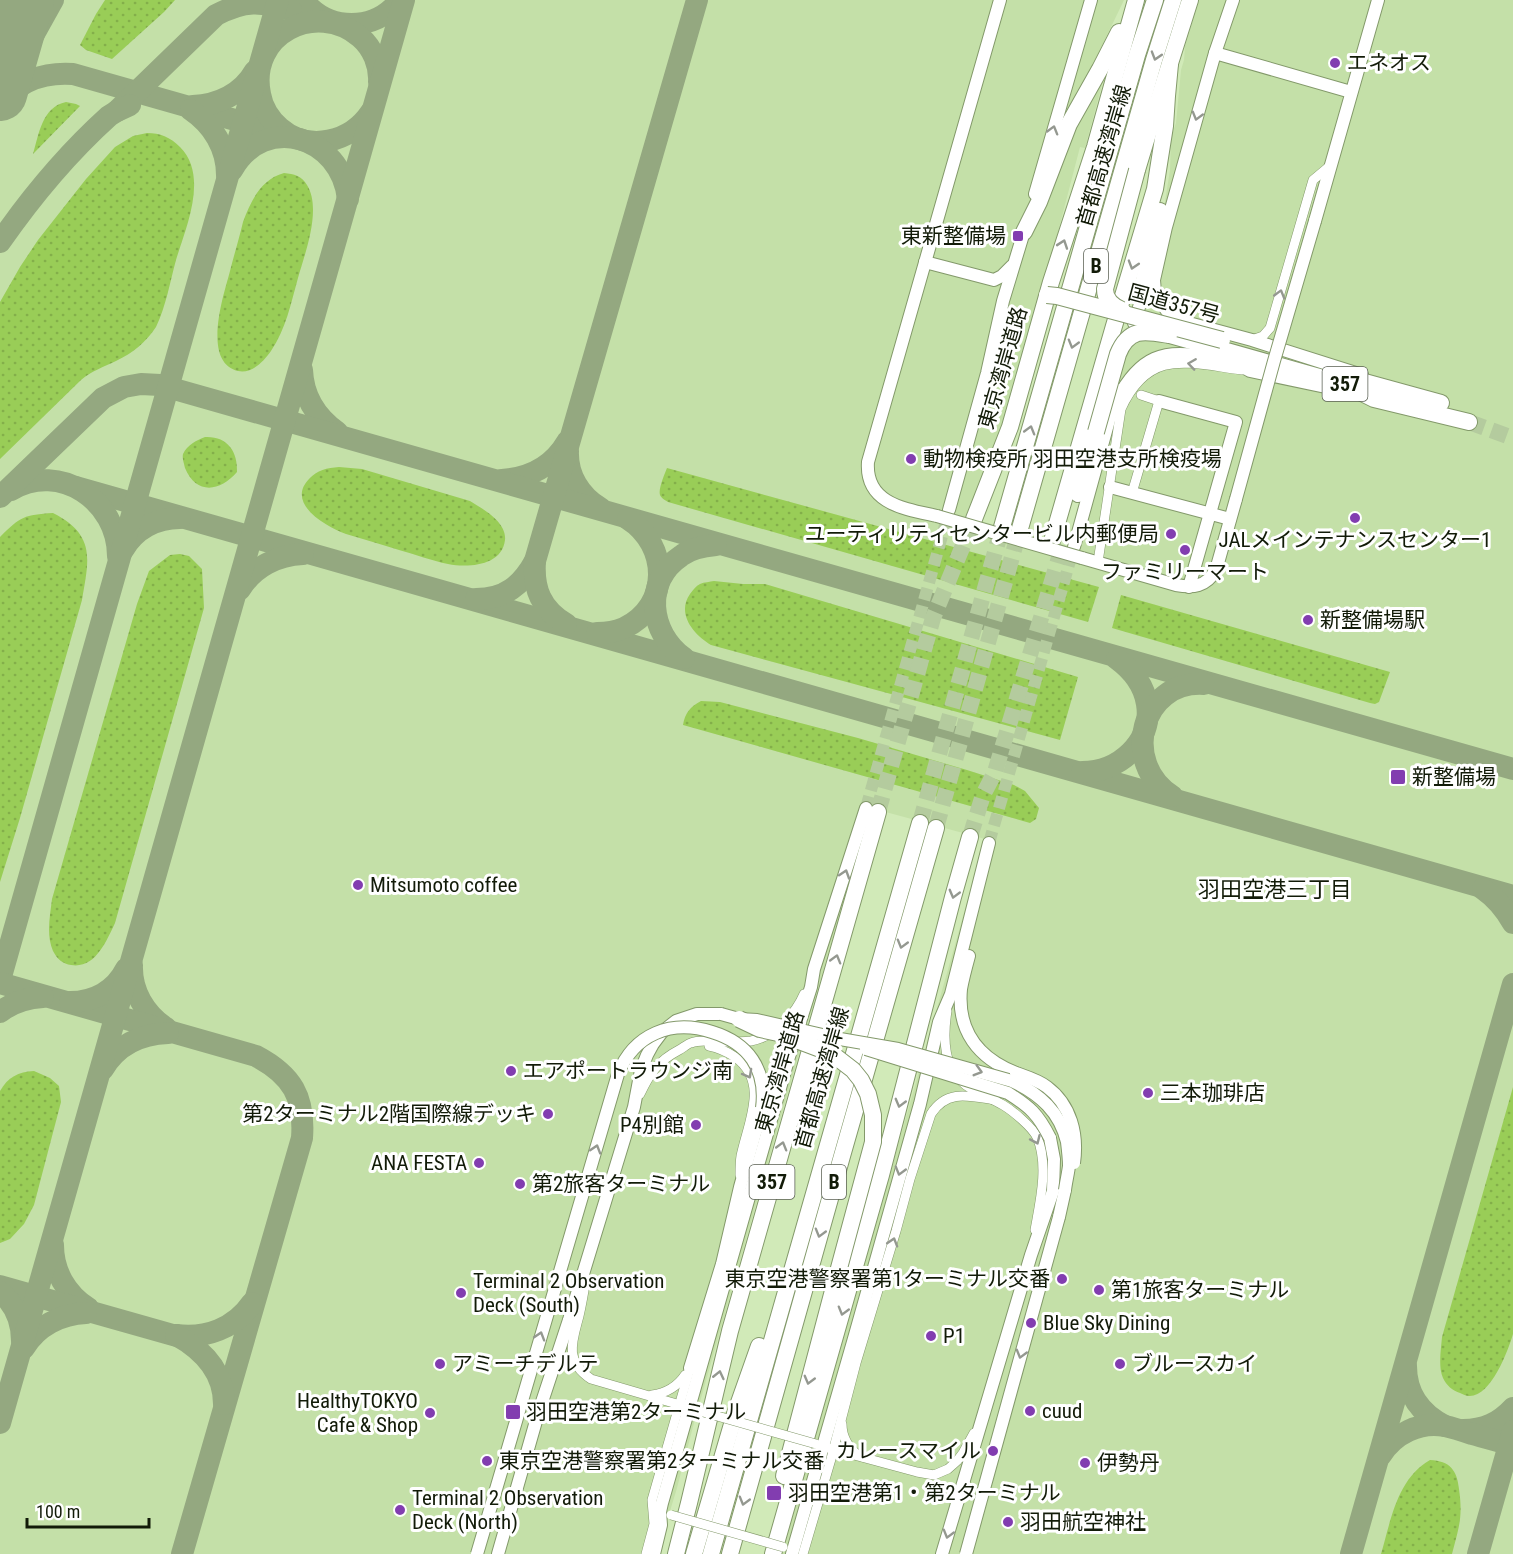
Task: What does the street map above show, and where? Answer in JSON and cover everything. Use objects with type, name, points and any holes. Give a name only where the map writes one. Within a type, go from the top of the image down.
[{"type":"highway","name":"首都高速湾岸線","points":[[1002,527],[1137,55],[1155,0]]},
{"type":"highway","name":"首都高速湾岸線","points":[[1019,532],[1173,0]]},
{"type":"highway","points":[[1144,319],[1112,304],[1106,297],[1105,289],[1137,170],[1190,0]]},
{"type":"highway","points":[[1024,232],[1039,202],[1072,117],[1136,1]]},
{"type":"highway","name":"東京湾岸道路","points":[[974,519],[1010,427],[1047,295],[1095,147],[1136,1]]},
{"type":"highway","points":[[1063,544],[1110,337],[1155,189],[1165,126],[1170,64]]},
{"type":"highway","points":[[1143,291],[1164,191],[1167,145],[1165,126]]},
{"type":"highway","name":"国道357号","points":[[1047,295],[1056,302],[1151,328],[1170,336],[1221,345],[1346,377],[1442,404],[1471,417],[1374,399],[1344,384],[1221,345],[1144,319],[1047,295]]},
{"type":"highway","name":"357","points":[[1063,544],[1118,354],[1124,342],[1138,332],[1170,336]]},
{"type":"highway","name":"東京湾岸道路","points":[[676,1554],[730,1331],[872,810]]},
{"type":"highway","name":"首都高速湾岸線","points":[[711,1554],[920,823]]},
{"type":"highway","name":"首都高速湾岸線","points":[[732,1549],[936,828]]},
{"type":"highway","points":[[794,1552],[881,1175],[952,897],[970,837]]},
{"type":"highway","points":[[739,1019],[760,1029],[778,1033],[831,1053],[853,1070],[861,1080],[872,1104],[874,1128],[873,1142],[796,1430],[766,1554]]},
{"type":"highway","points":[[694,1554],[735,1414],[761,1342],[800,1207],[826,1149]]},
{"type":"street","points":[[1000,0],[870,455],[868,476],[872,488],[888,502],[1189,587],[1204,583],[1212,577],[1216,570],[1378,0]]},
{"type":"street","points":[[949,510],[987,373],[1003,301],[1091,0]]},
{"type":"street","points":[[1233,0],[1215,53],[1166,227],[1154,280],[1155,292],[1162,306],[1185,322],[1348,370],[1442,404]]},
{"type":"street","points":[[1215,53],[1351,92]]},
{"type":"street","points":[[1252,340],[1263,336],[1270,328],[1311,185],[1317,175],[1331,165]]},
{"type":"street","points":[[1111,413],[1113,398],[1143,291],[1166,227]]},
{"type":"street","points":[[924,265],[994,280],[1008,272],[1015,263]]},
{"type":"street","points":[[924,265],[993,286],[1003,301]]},
{"type":"street","points":[[1063,544],[1111,413],[1124,387],[1137,370],[1145,363],[1163,355],[1185,353],[1240,365],[1250,371]]},
{"type":"street","points":[[1098,562],[1121,409],[1135,384],[1156,369],[1179,362],[1250,371],[1374,399]]},
{"type":"street","points":[[1142,395],[1236,423],[1189,587]]},
{"type":"street","points":[[1132,493],[1159,401]]},
{"type":"street","points":[[1110,487],[1230,519]]},
{"type":"street","points":[[634,1107],[653,1070],[663,1059],[689,1043],[750,1041],[764,1037],[792,1015],[803,997],[814,969],[872,810]]},
{"type":"street","points":[[1031,1255],[1043,1182],[1040,1150],[1036,1136],[1005,1106],[967,1088],[950,1066],[946,1055],[945,1026],[951,994],[988,849],[981,897],[962,987],[962,1012],[967,1030],[977,1047],[994,1063],[1047,1087],[1060,1100],[1069,1114],[1074,1126],[1076,1150],[1074,1166],[1065,1190]]},
{"type":"street","points":[[654,1554],[666,1514],[688,1407],[811,987],[814,969]]},
{"type":"street","points":[[666,1514],[794,1552],[920,1104],[939,1022],[951,994]]},
{"type":"street","points":[[498,1554],[538,1414],[634,1107],[641,1070],[647,1055],[652,1044],[662,1032],[676,1021],[697,1014],[721,1014],[898,1049],[1012,1081],[1032,1091],[1057,1116],[1064,1132],[1068,1153],[1069,1165],[1065,1190],[966,1554]]},
{"type":"street","points":[[477,1554],[622,1064],[628,1054],[656,1032],[681,1026],[696,1027],[732,1040],[748,1053],[763,1083],[764,1095],[722,1264],[690,1368],[688,1407],[652,1500],[654,1527],[646,1554]]},
{"type":"street","points":[[840,1039],[896,1059],[1008,1093],[1028,1106],[1041,1121],[1050,1138],[1054,1158],[1053,1191],[1031,1255],[942,1554]]},
{"type":"street","points":[[680,1049],[698,1046],[718,1047],[740,1061],[748,1070],[754,1084],[755,1096],[740,1159],[740,1187]]},
{"type":"street","points":[[860,1456],[851,1450],[847,1443],[842,1430],[842,1420],[856,1363],[931,1114],[945,1100],[959,1095],[995,1100]]},
{"type":"street","points":[[588,1258],[584,1294],[571,1346],[575,1363],[591,1379],[824,1447],[934,1475],[948,1469],[957,1461],[982,1418]]},
{"type":"street","points":[[646,1396],[671,1390],[690,1368]]},
{"type":"street","points":[[824,1447],[842,1420]]},
{"type":"shaded area","points":[[0,0],[1124,0],[1099,52],[1106,70],[1085,148],[1080,147],[1037,313],[974,519],[1068,546],[1118,374],[1134,308],[1163,214],[1170,170],[1171,137],[1176,123],[1185,46],[1199,0],[1513,0],[1513,1554],[782,1554],[985,839],[871,808],[657,1554],[0,1554]]},
{"type":"green space","points":[[105,0],[175,0],[112,59],[86,50],[80,45]]},
{"type":"green space","points":[[66,102],[80,106],[33,154],[47,115],[52,109]]},
{"type":"green space","points":[[147,133],[165,136],[180,147],[189,159],[194,187],[189,217],[156,327],[148,338],[133,351],[81,380],[0,459],[0,302],[38,240],[86,179],[115,147],[133,136]]},
{"type":"green space","points":[[284,173],[303,179],[311,195],[313,218],[308,244],[281,334],[261,363],[248,371],[238,371],[227,365],[220,355],[218,326],[220,310],[243,222],[250,206],[258,192],[269,180]]},
{"type":"green space","points":[[205,437],[213,437],[225,442],[230,446],[236,458],[237,472],[216,487],[209,488],[195,483],[183,461],[183,454],[187,448]]},
{"type":"green space","points":[[339,467],[362,469],[470,501],[493,517],[502,527],[505,533],[503,549],[491,560],[465,566],[436,561],[338,531],[311,513],[302,497],[303,488],[315,473]]},
{"type":"green space","points":[[667,468],[1099,587],[1088,622],[668,502],[660,495]]},
{"type":"green space","points":[[53,513],[67,521],[83,539],[87,560],[82,600],[0,882],[0,537],[24,518]]},
{"type":"green space","points":[[170,555],[189,556],[202,569],[204,608],[115,923],[99,953],[87,963],[68,964],[58,959],[51,945],[49,925],[52,899],[137,604],[149,571]]},
{"type":"green space","points":[[714,581],[765,584],[1078,677],[1060,740],[711,645],[693,630],[685,609],[690,594],[696,587],[702,583]]},
{"type":"green space","points":[[1121,595],[1390,672],[1379,702],[1370,703],[1112,628]]},
{"type":"green space","points":[[701,701],[720,702],[858,738],[1014,785],[1025,791],[1039,808],[1036,819],[1030,823],[683,725],[689,711]]},
{"type":"green space","points":[[34,1071],[50,1078],[59,1086],[61,1102],[34,1205],[24,1224],[10,1239],[0,1243],[0,1091],[14,1076]]},
{"type":"green space","points":[[1513,1087],[1513,1334],[1503,1361],[1491,1381],[1477,1394],[1468,1396],[1452,1389],[1441,1374],[1442,1337]]},
{"type":"green space","points":[[1430,1460],[1443,1462],[1451,1468],[1458,1482],[1460,1515],[1452,1554],[1381,1554],[1392,1514],[1403,1489],[1419,1468]]},
{"type":"taxiway","points":[[0,97],[53,0]]},
{"type":"taxiway","points":[[0,980],[278,0]]},
{"type":"taxiway","points":[[303,0],[325,18],[352,24],[378,18],[400,0]]},
{"type":"taxiway","points":[[0,1423],[404,0]]},
{"type":"taxiway","points":[[566,624],[550,612],[540,597],[535,581],[535,561],[697,0]]},
{"type":"taxiway","points":[[117,111],[216,15],[244,4],[270,5],[291,10]]},
{"type":"taxiway","points":[[371,112],[352,131],[329,141],[316,142],[291,136],[280,128],[265,108],[260,94],[259,73],[264,55],[275,40],[289,29],[306,23],[324,22],[343,26],[365,41],[375,58],[379,82]]},
{"type":"taxiway","points":[[193,106],[220,101],[228,97],[243,86],[255,71]]},
{"type":"taxiway","points":[[0,106],[14,90],[32,80],[52,75],[73,74],[256,126]]},
{"type":"taxiway","points":[[0,242],[38,192],[79,145],[109,116],[130,105]]},
{"type":"taxiway","points":[[191,110],[206,123],[217,138],[224,156],[227,175]]},
{"type":"taxiway","points":[[232,170],[246,152],[263,141],[281,137],[300,139],[317,147],[332,160],[342,177],[348,199]]},
{"type":"taxiway","points":[[302,370],[305,389],[312,405],[323,420],[337,432]]},
{"type":"taxiway","points":[[0,497],[103,398],[124,387],[141,384],[160,385],[1513,769]]},
{"type":"taxiway","points":[[502,480],[522,477],[539,469],[555,458],[567,442]]},
{"type":"taxiway","points":[[568,451],[568,460],[576,484],[586,497],[600,508]]},
{"type":"taxiway","points":[[11,490],[30,482],[48,480],[66,484],[83,492],[97,503],[108,518],[115,536],[118,556]]},
{"type":"taxiway","points":[[76,487],[1513,896]]},
{"type":"taxiway","points":[[123,550],[134,536],[147,526],[163,520],[180,518]]},
{"type":"taxiway","points":[[597,633],[624,628],[639,618],[650,605],[657,591],[659,575],[657,559],[651,544],[642,530],[628,519]]},
{"type":"taxiway","points":[[684,658],[663,635],[655,607],[656,593],[669,567],[681,556],[693,549],[716,545]]},
{"type":"taxiway","points":[[240,589],[252,574],[267,564],[284,557],[303,554]]},
{"type":"taxiway","points":[[476,599],[496,596],[511,589],[518,584],[535,561]]},
{"type":"taxiway","points":[[1082,772],[1096,771],[1120,761],[1131,752],[1145,731],[1147,704],[1143,690],[1128,668],[1117,659]]},
{"type":"taxiway","points":[[1172,796],[1156,782],[1146,764],[1143,745],[1145,726],[1152,709],[1165,695],[1182,686],[1204,684]]},
{"type":"taxiway","points":[[1483,889],[1500,904],[1513,923]]},
{"type":"taxiway","points":[[132,965],[134,984],[141,1001],[152,1016],[166,1028]]},
{"type":"taxiway","points":[[70,1002],[87,1000],[103,994],[116,983],[126,969]]},
{"type":"taxiway","points":[[0,983],[256,1056],[287,1079],[298,1099],[302,1138],[182,1554]]},
{"type":"taxiway","points":[[1351,1554],[1513,984]]},
{"type":"taxiway","points":[[0,1012],[20,1001],[43,997]]},
{"type":"taxiway","points":[[103,1069],[115,1053],[131,1042],[148,1036],[168,1033]]},
{"type":"taxiway","points":[[53,1245],[55,1264],[62,1281],[73,1296],[88,1308]]},
{"type":"taxiway","points":[[0,1286],[180,1337]]},
{"type":"taxiway","points":[[0,1292],[17,1314],[22,1341]]},
{"type":"taxiway","points":[[176,1335],[198,1335],[219,1330],[237,1319],[252,1303]]},
{"type":"taxiway","points":[[24,1348],[36,1333],[50,1323],[68,1316],[86,1313]]},
{"type":"taxiway","points":[[176,1335],[195,1348],[210,1363],[220,1382],[224,1404]]},
{"type":"taxiway","points":[[1406,1366],[1409,1386],[1416,1402],[1429,1416],[1445,1426]]},
{"type":"taxiway","points":[[1463,1430],[1491,1425],[1513,1408]]},
{"type":"taxiway","points":[[1381,1455],[1400,1435],[1426,1425],[1445,1426],[1513,1445]]},
{"type":"taxiway","points":[[1478,1554],[1513,1431]]},
{"type":"runway","points":[[0,94],[27,0]]},
{"type":"tunnel","points":[[1469,422],[1513,438]]},
{"type":"tunnel","points":[[866,808],[949,511]]},
{"type":"tunnel","points":[[878,812],[933,618],[974,519]]},
{"type":"tunnel","points":[[920,823],[1002,527]]},
{"type":"tunnel","points":[[936,828],[1019,532]]},
{"type":"tunnel","points":[[970,837],[983,795],[995,772],[1063,544]]},
{"type":"tunnel","points":[[989,843],[1074,547]]},
{"type":"place","name":"エネオス","points":[[1335,63]]},
{"type":"place","name":"東新整備場","points":[[1018,236]]},
{"type":"place","name":"動物検疫所 羽田空港支所検疫場","points":[[911,459]]},
{"type":"place","name":"JALメインテナンスセンター1","points":[[1355,518]]},
{"type":"place","name":"ユーティリティセンタービル内郵便局","points":[[1171,534]]},
{"type":"place","name":"ファミリーマート","points":[[1185,550]]},
{"type":"place","name":"新整備場駅","points":[[1308,620]]},
{"type":"place","name":"新整備場","points":[[1398,777]]},
{"type":"place","name":"Mitsumoto coffee","points":[[358,885]]},
{"type":"place","name":"エアポートラウンジ南","points":[[511,1071]]},
{"type":"place","name":"三本珈琲店","points":[[1148,1093]]},
{"type":"place","name":"第2ターミナル2階国際線デッキ","points":[[548,1114]]},
{"type":"place","name":"P4別館","points":[[696,1125]]},
{"type":"place","name":"ANA FESTA","points":[[479,1163]]},
{"type":"place","name":"第2旅客ターミナル","points":[[520,1184]]},
{"type":"place","name":"東京空港警察署第1ターミナル交番","points":[[1062,1279]]},
{"type":"place","name":"第1旅客ターミナル","points":[[1099,1290]]},
{"type":"place","name":"Terminal 2 Observation Deck (South)","points":[[461,1293]]},
{"type":"place","name":"Blue Sky Dining","points":[[1031,1323]]},
{"type":"place","name":"P1","points":[[931,1336]]},
{"type":"place","name":"アミーチデルテ","points":[[440,1364]]},
{"type":"place","name":"ブルースカイ","points":[[1120,1364]]},
{"type":"place","name":"cuud","points":[[1030,1411]]},
{"type":"place","name":"羽田空港第2ターミナル","points":[[513,1412]]},
{"type":"place","name":"HealthyTOKYO Cafe & Shop","points":[[430,1413]]},
{"type":"place","name":"カレースマイル","points":[[993,1451]]},
{"type":"place","name":"東京空港警察署第2ターミナル交番","points":[[487,1461]]},
{"type":"place","name":"伊勢丹","points":[[1085,1463]]},
{"type":"place","name":"羽田空港第1・第2ターミナル","points":[[774,1493]]},
{"type":"place","name":"Terminal 2 Observation Deck (North)","points":[[400,1510]]},
{"type":"place","name":"羽田航空神社","points":[[1008,1522]]},
{"type":"district","name":"羽田空港三丁目","points":[[1275,889]]}]
